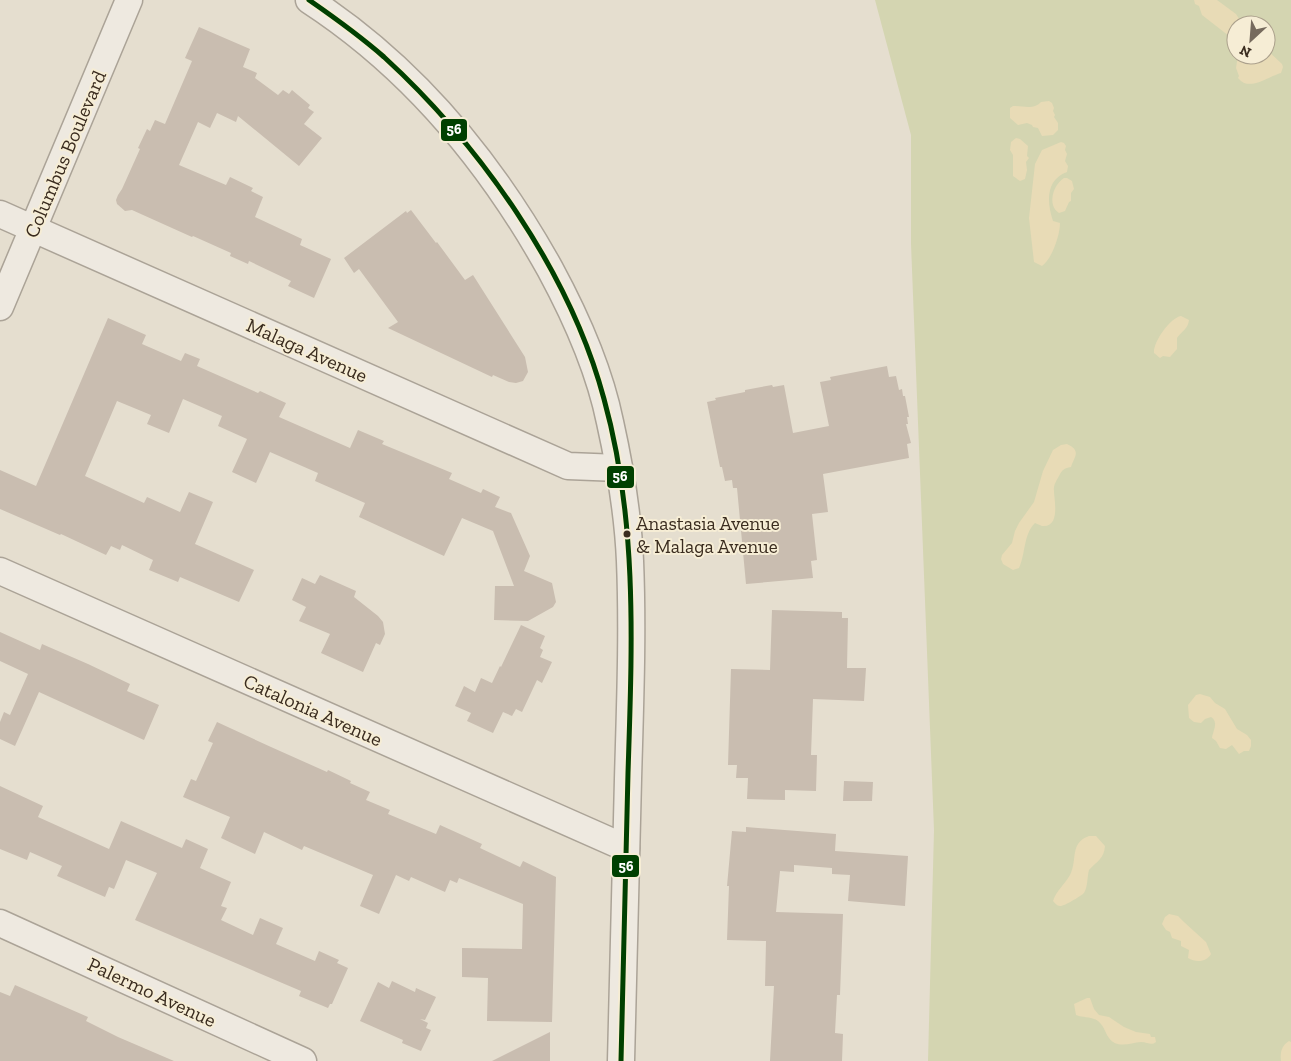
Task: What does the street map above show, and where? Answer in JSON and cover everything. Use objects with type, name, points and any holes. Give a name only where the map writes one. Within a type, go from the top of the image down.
[{"type":"street","name":"Columbus Boulevard","points":[[0,307],[129,0]]},
{"type":"street","points":[[309,0],[380,54],[412,84],[456,131],[508,198],[552,274],[581,333],[610,418],[627,527],[631,595],[622,1061]]},
{"type":"street","name":"Malaga Avenue","points":[[0,214],[568,466],[619,468]]},
{"type":"street","name":"Catalonia Avenue","points":[[0,571],[626,848]]},
{"type":"street","name":"Palermo Avenue","points":[[0,923],[304,1061]]},
{"type":"green space","points":[[875,0],[1291,0],[1291,1061],[928,1061],[934,830],[911,244],[911,135]]},
{"type":"sand","points":[[1194,0],[1217,0],[1237,15],[1226,15],[1226,34],[1202,15],[1199,6],[1195,4]]},
{"type":"sand","points":[[1276,58],[1283,67],[1281,73],[1253,84],[1244,83],[1238,78],[1236,65],[1276,65]]},
{"type":"sand","points":[[1049,101],[1052,103],[1054,117],[1058,123],[1058,130],[1053,135],[1042,136],[1038,128],[1027,123],[1018,125],[1010,118],[1010,108],[1013,106],[1032,107],[1041,102]]},
{"type":"sand","points":[[1016,138],[1028,146],[1027,156],[1029,158],[1026,162],[1025,179],[1020,181],[1013,176],[1013,155],[1010,150],[1011,142]]},
{"type":"sand","points":[[1061,142],[1066,146],[1067,154],[1065,161],[1068,166],[1067,172],[1055,180],[1051,186],[1049,200],[1053,221],[1060,223],[1060,228],[1052,252],[1046,263],[1042,266],[1034,262],[1029,218],[1035,164],[1042,150]]},
{"type":"sand","points":[[1064,178],[1072,181],[1074,189],[1071,193],[1071,201],[1065,211],[1059,213],[1055,209],[1052,200],[1054,190]]},
{"type":"sand","points":[[1181,316],[1189,320],[1186,328],[1177,338],[1177,349],[1170,357],[1163,356],[1160,358],[1154,353],[1159,337],[1172,321]]},
{"type":"sand","points":[[1067,444],[1074,449],[1076,454],[1071,467],[1062,471],[1055,485],[1054,518],[1048,525],[1042,526],[1035,523],[1031,528],[1019,568],[1013,570],[1003,564],[1002,555],[1012,543],[1019,523],[1034,502],[1043,471],[1053,450]]},
{"type":"sand","points":[[1200,694],[1210,697],[1215,703],[1225,709],[1237,729],[1251,740],[1249,751],[1239,754],[1232,745],[1226,749],[1220,748],[1212,738],[1215,721],[1211,717],[1201,723],[1194,722],[1189,718],[1188,705],[1196,695]]},
{"type":"sand","points":[[1089,836],[1096,836],[1105,846],[1103,854],[1100,860],[1089,870],[1084,893],[1065,905],[1058,906],[1053,901],[1070,875],[1076,847],[1083,839]]},
{"type":"sand","points":[[1169,914],[1178,916],[1206,942],[1211,954],[1207,959],[1194,961],[1188,958],[1189,950],[1181,946],[1181,941],[1172,938],[1170,932],[1162,924],[1165,917]]},
{"type":"sand","points":[[1090,998],[1094,1009],[1099,1015],[1109,1017],[1136,1032],[1150,1034],[1151,1037],[1155,1037],[1156,1042],[1153,1044],[1141,1042],[1120,1044],[1112,1041],[1098,1021],[1093,1018],[1076,1015],[1074,1004]]},
{"type":"sand","points":[[1289,1041],[1291,1042],[1291,1061],[1281,1061],[1284,1045]]},
{"type":"building","points":[[199,27],[250,49],[243,67],[257,73],[255,78],[278,95],[283,90],[289,94],[292,90],[310,105],[308,108],[314,112],[304,124],[322,138],[299,166],[238,116],[236,122],[217,113],[210,128],[198,122],[179,165],[226,185],[230,177],[253,188],[251,191],[263,197],[255,217],[302,239],[300,245],[331,259],[314,298],[288,286],[291,281],[249,261],[248,264],[230,256],[231,253],[132,210],[125,211],[117,204],[118,195],[140,149],[138,148],[147,129],[150,131],[155,120],[165,124],[192,61],[185,58]]},
{"type":"building","points":[[411,210],[465,280],[473,275],[525,357],[528,372],[523,381],[516,383],[493,375],[492,377],[388,328],[398,322],[359,269],[354,273],[344,258],[406,211],[407,213]]},
{"type":"building","points":[[108,318],[146,335],[142,344],[181,361],[185,353],[200,359],[197,366],[258,393],[260,391],[286,403],[279,417],[350,448],[358,430],[384,441],[382,444],[452,473],[449,479],[481,493],[483,489],[500,497],[495,507],[511,513],[530,556],[524,571],[552,583],[556,602],[553,607],[528,621],[494,620],[495,586],[514,586],[493,531],[462,518],[444,556],[359,517],[365,503],[315,481],[318,473],[270,452],[256,483],[232,472],[247,439],[218,426],[222,416],[183,399],[169,433],[147,424],[151,415],[117,401],[85,476],[144,503],[147,497],[180,512],[189,492],[213,502],[195,544],[254,570],[239,602],[180,577],[178,582],[149,570],[153,560],[122,545],[120,550],[111,546],[106,555],[0,509],[0,470],[36,486]]},
{"type":"building","points":[[887,366],[889,377],[896,376],[899,390],[902,389],[903,396],[905,396],[909,417],[907,417],[908,424],[906,424],[911,443],[907,444],[909,458],[823,474],[828,512],[812,514],[817,560],[811,561],[813,578],[746,584],[737,488],[733,488],[732,480],[725,481],[722,467],[720,467],[707,402],[716,400],[715,398],[745,392],[745,390],[772,385],[773,387],[784,385],[793,433],[829,426],[820,382],[831,380],[830,377]]},
{"type":"building","points":[[320,575],[356,591],[354,597],[383,622],[385,634],[380,645],[376,643],[363,672],[321,653],[330,634],[299,621],[306,607],[292,600],[302,578],[315,584]]},
{"type":"building","points":[[772,610],[842,612],[842,618],[848,618],[847,668],[866,668],[864,701],[813,699],[811,755],[817,755],[816,791],[785,790],[785,800],[747,799],[748,778],[736,778],[737,765],[728,765],[731,669],[770,670]]},
{"type":"building","points":[[521,625],[545,636],[540,648],[543,650],[540,657],[552,662],[542,683],[537,680],[522,712],[516,709],[512,716],[503,712],[493,733],[467,721],[471,713],[455,706],[464,686],[475,692],[481,678],[492,683]]},
{"type":"building","points":[[0,632],[40,650],[42,644],[88,664],[130,684],[127,691],[159,705],[144,740],[39,692],[15,746],[0,739],[0,722],[4,712],[10,715],[28,674],[0,661]]},
{"type":"building","points":[[217,722],[351,781],[350,783],[370,792],[366,800],[390,810],[388,814],[436,834],[440,825],[482,844],[480,848],[520,867],[523,861],[556,877],[552,1022],[487,1021],[488,978],[462,977],[462,948],[522,949],[523,904],[459,878],[457,883],[450,880],[445,892],[411,877],[409,881],[396,875],[379,914],[360,906],[373,875],[304,846],[302,850],[264,832],[255,854],[221,838],[230,817],[183,797],[191,779],[196,781],[213,743],[208,741]]},
{"type":"building","points":[[844,781],[873,782],[872,801],[843,801]]},
{"type":"building","points":[[0,786],[43,806],[38,817],[109,849],[121,821],[182,848],[186,839],[208,849],[200,868],[231,882],[221,906],[227,908],[221,920],[253,935],[260,918],[283,928],[276,944],[315,961],[319,951],[339,960],[337,963],[348,968],[332,1004],[328,1008],[299,996],[301,991],[135,920],[157,873],[126,860],[114,889],[109,887],[105,897],[57,876],[62,866],[30,852],[27,860],[0,849]]},
{"type":"building","points":[[746,827],[836,834],[835,851],[908,856],[905,906],[848,901],[850,875],[832,874],[832,868],[794,865],[794,872],[780,871],[776,912],[843,914],[840,995],[837,995],[835,1033],[843,1034],[842,1061],[770,1061],[774,986],[765,986],[766,941],[727,940],[729,886],[727,886],[732,831],[746,832]]},
{"type":"building","points":[[392,981],[415,992],[416,988],[436,997],[425,1020],[420,1019],[428,1023],[426,1028],[431,1030],[421,1051],[402,1043],[403,1040],[360,1021],[378,982],[389,988]]},
{"type":"building","points":[[15,985],[88,1017],[86,1021],[174,1061],[0,1061],[0,992],[10,996]]},
{"type":"building","points":[[550,1032],[550,1061],[492,1061]]},
{"type":"transit line","name":"56","points":[[309,0],[384,57],[420,92],[487,170],[545,258],[569,304],[589,351],[604,399],[623,491],[630,585],[631,679],[621,1061]]},
{"type":"place","name":"Anastasia Avenue & Malaga Avenue","points":[[627,534]]}]
